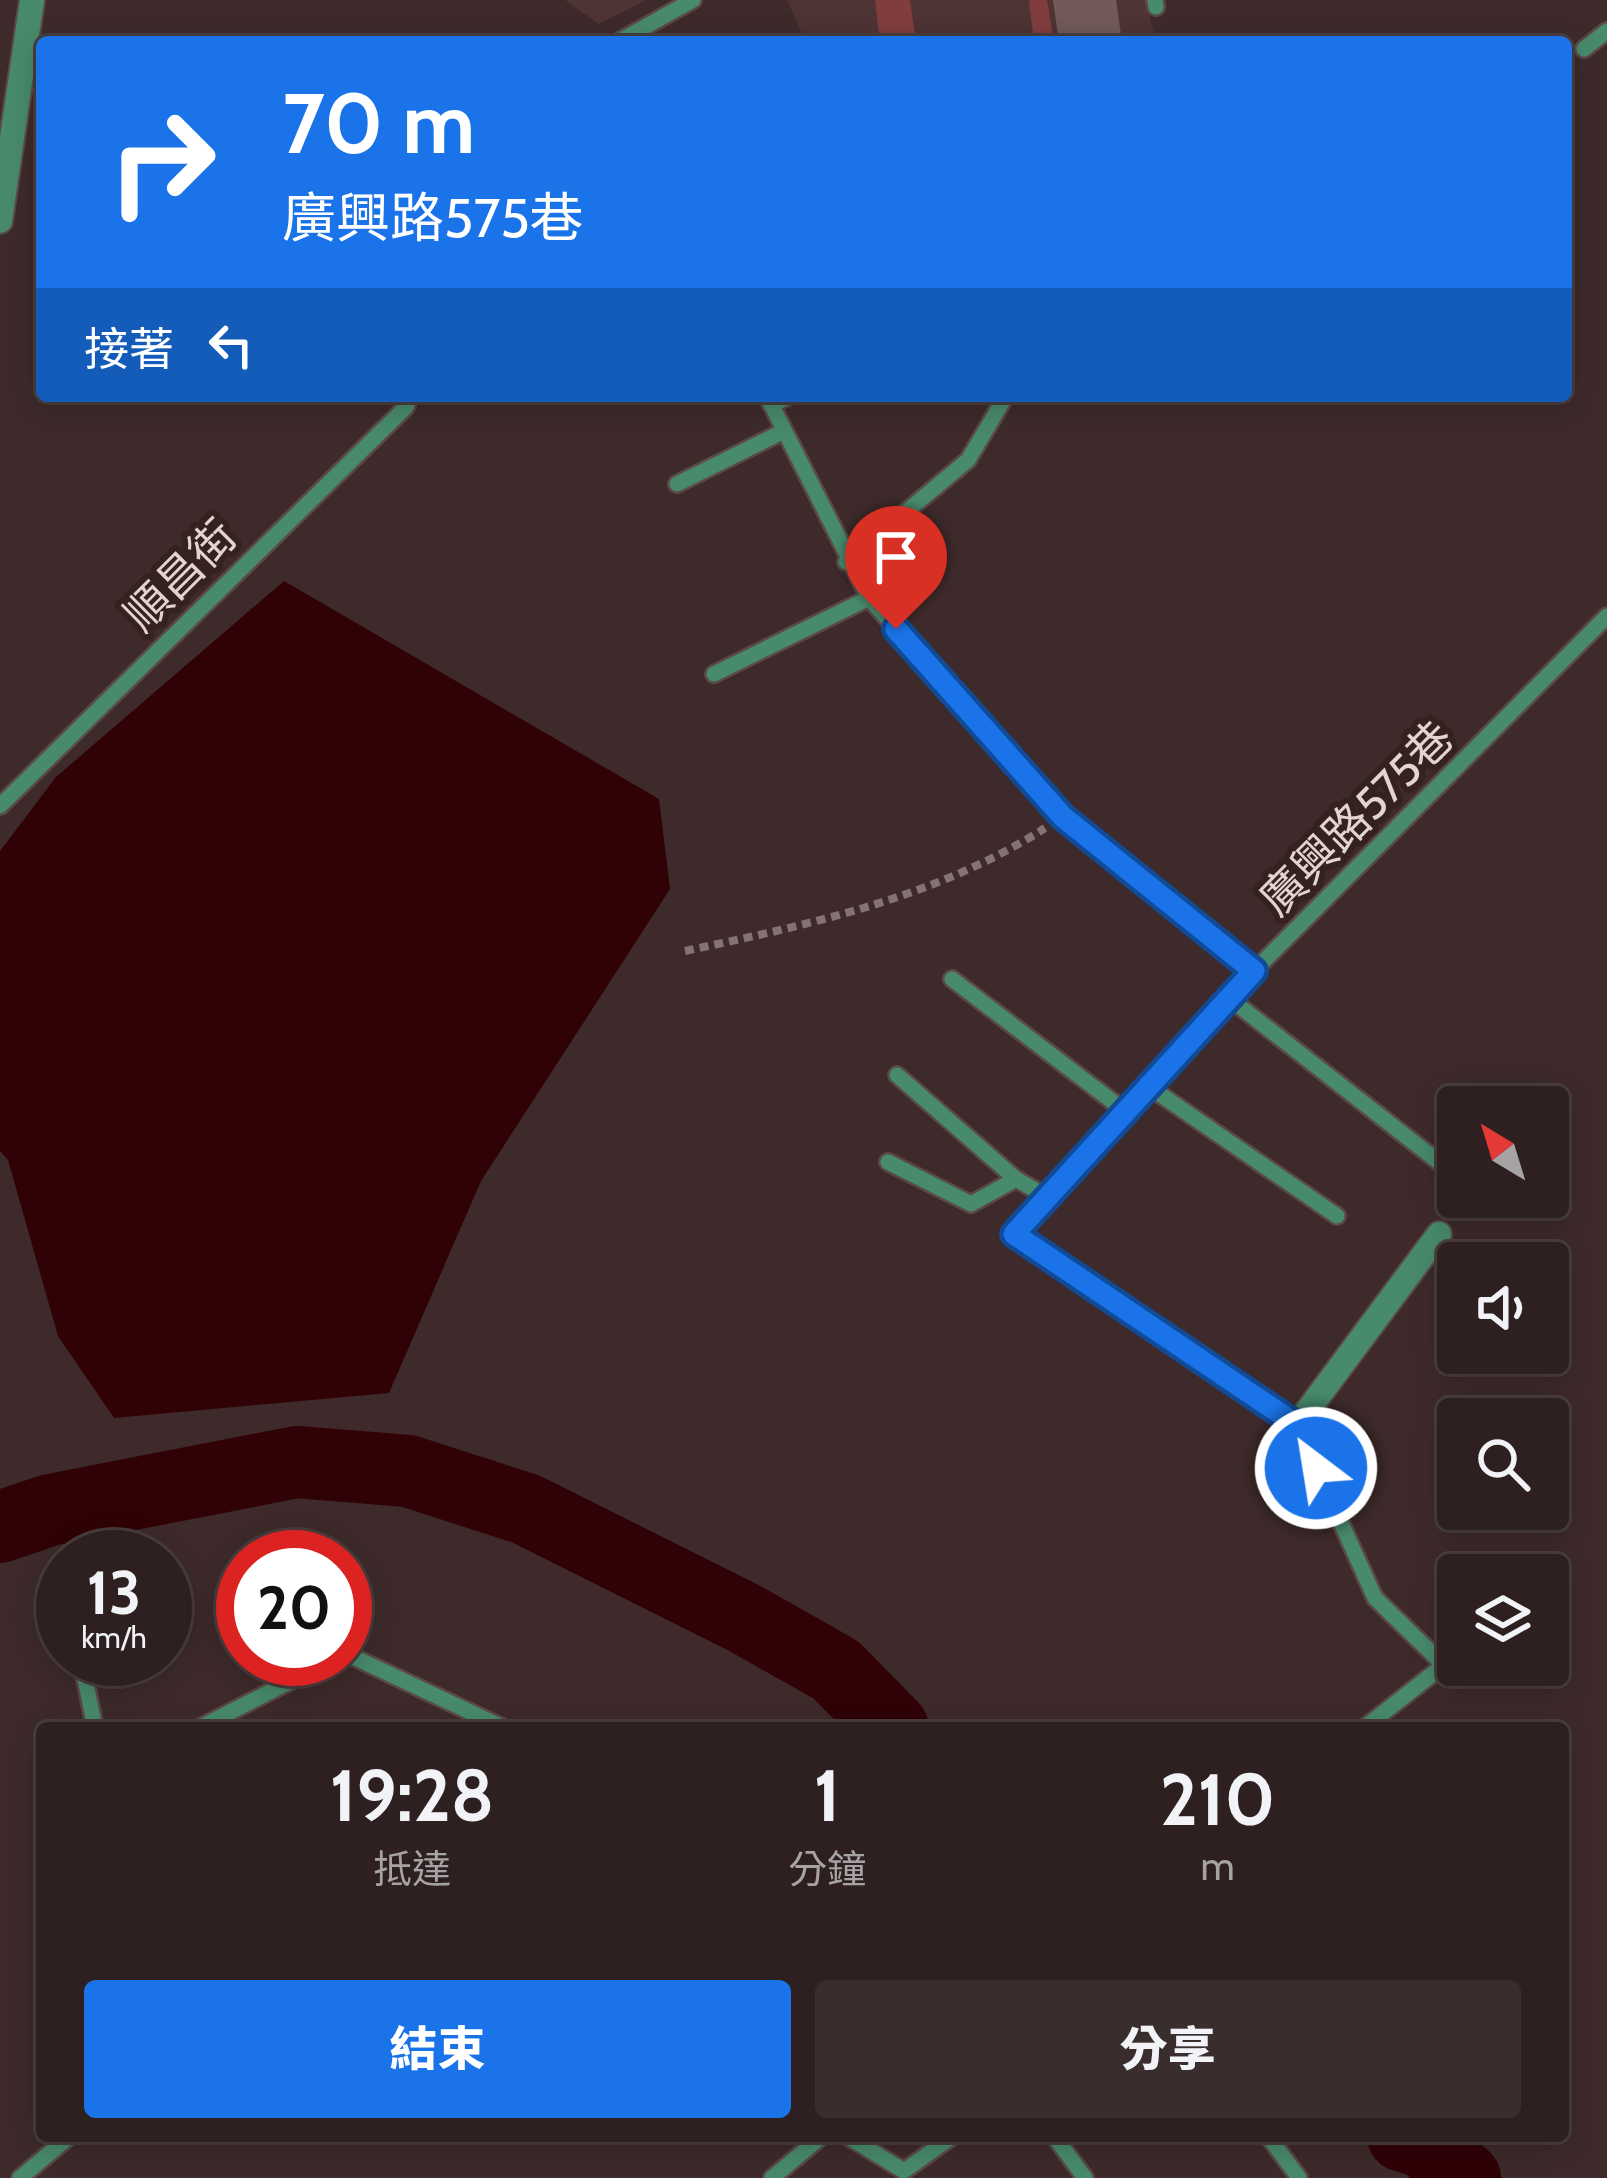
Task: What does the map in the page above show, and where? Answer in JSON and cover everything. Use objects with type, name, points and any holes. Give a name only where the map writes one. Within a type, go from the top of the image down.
[{"type":"street","points":[[0,220],[32,0]]},
{"type":"street","points":[[1297,1425],[1439,1234]]},
{"type":"lane","points":[[629,36],[693,0]]},
{"type":"lane","points":[[1583,49],[1607,31]]},
{"type":"lane","name":"順昌街","points":[[0,806],[408,402]]},
{"type":"lane","points":[[770,402],[868,598],[1063,817],[1254,971]]},
{"type":"lane","points":[[846,562],[968,460],[1002,402]]},
{"type":"lane","points":[[676,484],[784,430]]},
{"type":"lane","points":[[714,674],[868,598]]},
{"type":"lane","name":"廣興路575巷","points":[[1297,1425],[1014,1234],[1254,971],[1607,616]]},
{"type":"lane","points":[[952,979],[1125,1111]]},
{"type":"lane","points":[[1229,998],[1437,1161]]},
{"type":"lane","points":[[897,1076],[1016,1179],[1047,1197]]},
{"type":"lane","points":[[1148,1087],[1337,1216]]},
{"type":"lane","points":[[888,1162],[970,1204],[1016,1179]]},
{"type":"lane","points":[[1297,1425],[1375,1598],[1444,1665],[1372,1722]]},
{"type":"lane","points":[[372,1666],[491,1722]]},
{"type":"lane","points":[[86,1686],[94,1722]]},
{"type":"lane","points":[[212,1722],[282,1686]]},
{"type":"lane","points":[[20,2178],[63,2142]]},
{"type":"lane","points":[[772,2178],[815,2142]]},
{"type":"lane","points":[[857,2142],[904,2171],[945,2142]]},
{"type":"lane","points":[[1058,2142],[1085,2178]]},
{"type":"lane","points":[[1272,2142],[1299,2178]]},
{"type":"path","points":[[685,951],[811,924],[995,860],[1063,817]]},
{"type":"shaded area","points":[[565,0],[646,0],[599,24]]},
{"type":"shaded area","points":[[787,0],[1146,0],[1155,36],[803,36]]},
{"type":"shaded area","points":[[875,0],[910,0],[915,36],[879,36]]},
{"type":"shaded area","points":[[1029,0],[1047,0],[1053,36],[1033,36]]},
{"type":"shaded area","points":[[284,581],[659,799],[670,889],[481,1181],[389,1393],[114,1418],[58,1336],[8,1160],[0,1151],[0,851],[56,777]]},
{"type":"building","points":[[1053,0],[1116,0],[1121,36],[1058,36]]},
{"type":"waterway","points":[[0,1527],[50,1510],[297,1462],[408,1471],[526,1509],[744,1618],[836,1670],[887,1722]]},
{"type":"waterway","points":[[1424,2142],[1465,2178]]},
{"type":"route","points":[[896,629],[1063,817],[1254,971],[1014,1234],[1297,1425],[1316,1468]]}]
